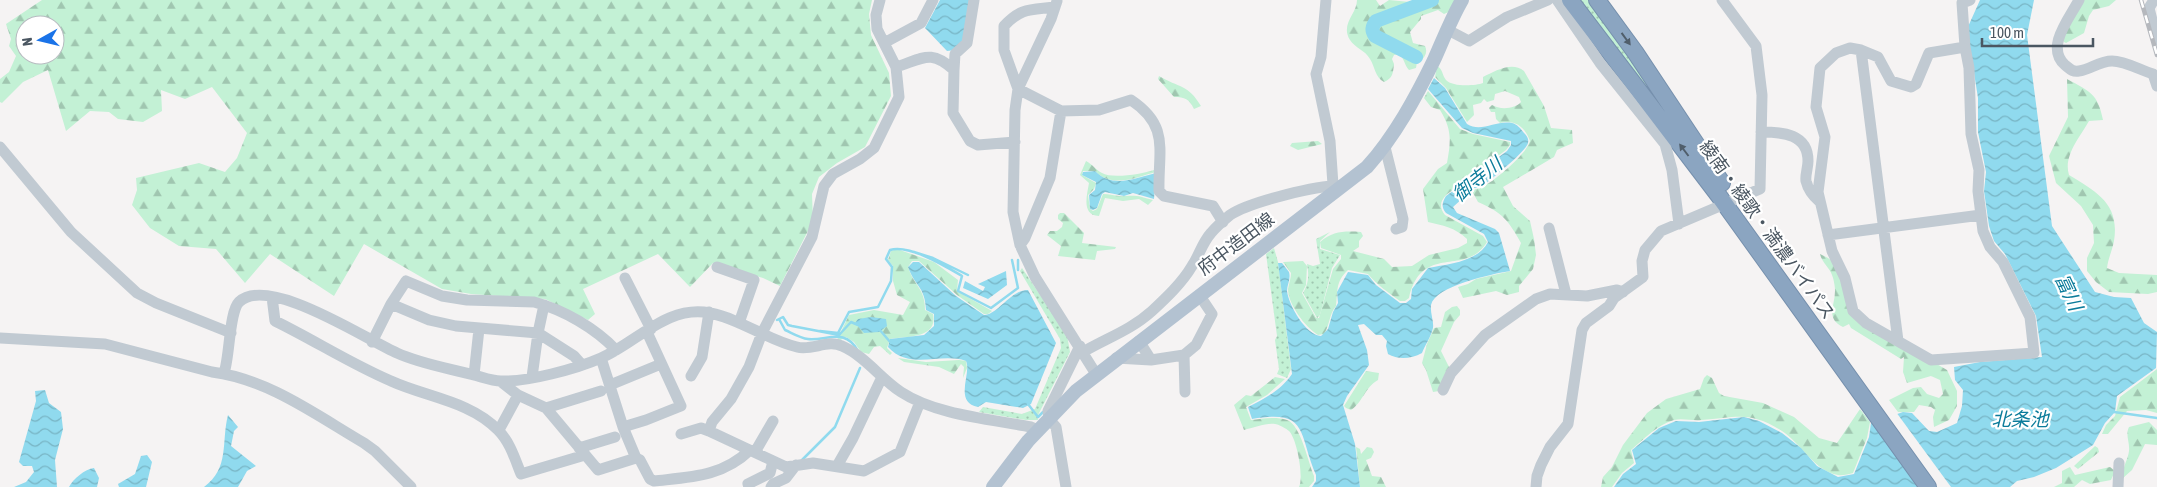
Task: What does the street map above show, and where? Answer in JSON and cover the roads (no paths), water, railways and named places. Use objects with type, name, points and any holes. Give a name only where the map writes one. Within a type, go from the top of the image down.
[{"type":"highway","name":"綾南・綾歌・満濃バイパス","points":[[1570,0],[1729,203],[1871,399],[1941,487]]},
{"type":"highway","name":"綾南・綾歌・満濃バイパス","points":[[1597,0],[1635,52],[1729,203]]},
{"type":"highway","name":"綾南・綾歌・満濃バイパス","points":[[1871,399],[1928,487]]},
{"type":"main road","name":"府中造田線","points":[[993,487],[1038,430],[1076,390],[1200,296],[1338,185],[1367,167],[1385,147],[1433,62],[1462,0]]},
{"type":"street","points":[[709,431],[749,367],[762,333],[812,237],[824,186],[833,174],[860,159],[874,148],[899,97],[896,67],[877,29],[876,15],[880,0]]},
{"type":"street","points":[[884,43],[921,23],[932,0]]},
{"type":"street","points":[[974,0],[967,43],[955,54],[953,113],[970,141],[978,145],[1014,142]]},
{"type":"street","points":[[1066,487],[1056,427],[1049,419],[1048,411],[1081,349],[1124,332],[1150,313],[1176,288],[1192,266],[1210,233],[1230,215],[1249,206],[1338,185],[1316,74],[1321,57],[1326,0]]},
{"type":"street","points":[[1448,30],[1469,41],[1507,17],[1548,0]]},
{"type":"street","points":[[1557,0],[1612,78],[1665,144],[1672,170],[1678,224]]},
{"type":"street","points":[[1536,487],[1537,476],[1550,447],[1568,424],[1582,330],[1586,323],[1609,306],[1614,298],[1643,277],[1642,261],[1645,250],[1661,231],[1760,189],[1762,95],[1756,46],[1722,0]]},
{"type":"street","points":[[1965,47],[1929,54],[1916,84],[1911,86],[1891,81],[1878,57],[1861,50],[1850,48],[1836,53],[1820,68],[1816,107],[1825,137],[1818,201],[1832,251],[1845,278],[1853,311],[1866,324],[1931,360],[2034,353],[2030,317],[2003,262],[1990,247],[1983,232],[1978,191],[1979,170],[1971,134],[1969,68],[1965,47],[1962,3],[1970,0]]},
{"type":"street","points":[[2079,0],[2056,43],[2056,53],[2059,59],[2071,70],[2076,71],[2106,61],[2115,61],[2153,74],[2157,86]]},
{"type":"street","points":[[2154,0],[2149,8],[2157,40]]},
{"type":"street","points":[[1056,4],[1023,10],[1013,16],[1004,26],[1004,50],[1018,89],[1061,111],[1099,110],[1131,100],[1138,104],[1154,120],[1158,127],[1160,143],[1159,191],[1164,196],[1213,206],[1223,222]]},
{"type":"street","points":[[1056,4],[1018,89],[1014,142],[1013,212],[1020,245],[1035,277],[1096,374]]},
{"type":"street","points":[[1861,50],[1898,341]]},
{"type":"street","points":[[896,67],[930,56],[942,59],[954,70]]},
{"type":"street","points":[[1020,245],[1025,238],[1050,178],[1061,111]]},
{"type":"street","points":[[1762,132],[1792,135],[1802,142],[1808,150],[1806,180],[1813,196],[1818,201]]},
{"type":"street","points":[[0,147],[71,232],[137,293],[156,304],[231,333]]},
{"type":"street","points":[[1385,147],[1403,219],[1402,227],[1396,229]]},
{"type":"street","points":[[1828,235],[1981,215]]},
{"type":"street","points":[[1549,228],[1566,294]]},
{"type":"street","points":[[718,267],[754,280],[739,322]]},
{"type":"street","points":[[623,427],[681,406],[625,278]]},
{"type":"street","points":[[372,342],[391,304],[406,282],[442,296],[467,300],[534,302],[544,305],[565,313],[608,342],[616,350]]},
{"type":"street","points":[[1443,390],[1451,373],[1492,329],[1511,318],[1536,299],[1550,294],[1587,296],[1617,290],[1623,292]]},
{"type":"street","points":[[224,374],[234,310],[239,302],[247,296],[256,295],[286,298],[304,305],[372,342],[417,361],[500,382],[518,395],[546,408],[598,470],[636,458]]},
{"type":"street","points":[[1116,358],[1151,360],[1184,355],[1196,345],[1212,314],[1200,296]]},
{"type":"street","points":[[272,297],[275,321],[390,381],[462,406],[481,417],[498,430],[512,449],[521,474],[582,452],[615,437]]},
{"type":"street","points":[[391,304],[429,320],[456,326],[538,333],[574,356],[582,365]]},
{"type":"street","points":[[532,377],[544,305]]},
{"type":"street","points":[[691,376],[702,357],[709,312]]},
{"type":"street","points":[[500,382],[532,377],[582,365],[601,358],[676,315],[709,312],[739,322],[800,348],[829,344],[842,345],[899,391],[920,402],[968,415],[1038,430]]},
{"type":"street","points":[[474,375],[479,329]]},
{"type":"street","points":[[0,338],[105,344],[264,386],[324,419],[375,451],[411,487]]},
{"type":"street","points":[[1139,341],[1151,360]]},
{"type":"street","points":[[1184,355],[1185,392]]},
{"type":"street","points":[[601,358],[606,388],[636,458],[640,460],[650,480],[655,484],[708,475],[739,460],[752,451],[773,421]]},
{"type":"street","points":[[546,408],[606,388],[661,364]]},
{"type":"street","points":[[837,466],[854,438],[882,377]]},
{"type":"street","points":[[498,430],[518,395]]},
{"type":"street","points":[[681,434],[701,428],[786,467],[813,463],[864,471],[900,452],[920,402]]},
{"type":"street","points":[[749,487],[748,484],[770,473],[773,461]]},
{"type":"street","points":[[2118,463],[2118,487]]},
{"type":"street","points":[[771,487],[773,484],[786,478],[796,465]]},
{"type":"water","points":[[940,0],[971,0],[966,35],[956,50],[947,51],[925,28]]},
{"type":"water","name":"北条池","points":[[1980,0],[2034,0],[2027,35],[2052,226],[2095,292],[2114,297],[2131,298],[2144,323],[2157,332],[2156,368],[2117,396],[2115,412],[2105,423],[2093,445],[2056,468],[2034,477],[2017,481],[2010,487],[1614,487],[1623,474],[1636,464],[1632,450],[1659,428],[1676,421],[1699,422],[1744,417],[1759,421],[1782,433],[1801,448],[1817,466],[1838,477],[1854,474],[1869,437],[1871,423],[1903,412],[1912,413],[1929,431],[1937,432],[1957,423],[1962,406],[1963,390],[1955,380],[1954,367],[1980,362],[2042,357],[2036,316],[2005,254],[1994,241],[1989,226],[1984,191],[1986,172],[1978,132],[1978,98],[1967,29]]},
{"type":"water","points":[[1434,78],[1445,88],[1467,124],[1483,127],[1500,123],[1512,123],[1516,124],[1528,138],[1526,147],[1499,173],[1480,188],[1474,188],[1453,207],[1457,213],[1495,229],[1499,233],[1510,271],[1465,282],[1442,292],[1435,298],[1431,305],[1432,331],[1422,353],[1418,355],[1400,358],[1388,354],[1387,341],[1382,335],[1376,335],[1364,324],[1358,325],[1367,350],[1369,365],[1347,396],[1343,405],[1355,444],[1360,487],[1312,487],[1316,481],[1316,475],[1299,427],[1293,421],[1284,418],[1252,419],[1248,407],[1273,393],[1292,374],[1278,263],[1282,263],[1289,272],[1288,297],[1299,319],[1310,331],[1321,336],[1328,329],[1338,303],[1337,292],[1348,272],[1368,275],[1376,285],[1400,303],[1406,303],[1411,299],[1412,289],[1428,268],[1470,258],[1483,249],[1488,242],[1484,234],[1446,213],[1443,209],[1443,203],[1446,196],[1507,151],[1511,141],[1473,133],[1462,128],[1428,89]]},
{"type":"water","points":[[1095,171],[1109,180],[1117,181],[1156,173],[1154,199],[1133,193],[1124,196],[1105,192],[1102,194],[1097,208],[1090,209],[1089,195],[1095,190],[1096,182],[1082,175],[1083,172]]},
{"type":"water","points":[[913,262],[919,262],[956,296],[984,315],[994,311],[1016,294],[1028,290],[1056,343],[1031,404],[1023,408],[986,402],[978,407],[966,399],[966,361],[946,358],[915,360],[897,354],[888,347],[890,339],[924,335],[934,326],[934,314],[926,310],[922,291],[908,267]]},
{"type":"water","points":[[1006,271],[1007,285],[988,299],[963,288],[965,281],[983,291],[985,287],[978,284]]},
{"type":"water","points":[[871,317],[886,319],[887,326],[879,332],[864,333],[855,323],[858,319]]},
{"type":"water","points":[[45,390],[49,403],[61,412],[63,429],[55,460],[57,487],[14,487],[26,482],[34,472],[32,466],[23,466],[19,462],[36,401],[35,391]]},
{"type":"water","points":[[228,415],[238,427],[234,431],[231,446],[256,466],[247,471],[238,487],[204,487],[218,472],[221,463]]},
{"type":"water","points":[[147,455],[152,462],[146,487],[119,487],[118,484],[135,474],[141,456]]},
{"type":"water","points":[[94,468],[99,478],[97,487],[69,487],[80,475]]},
{"type":"waterway","name":"御寺川","points":[[1416,57],[1375,36],[1373,27],[1376,21],[1432,0]]},
{"type":"waterway","points":[[820,331],[838,333],[849,312],[878,307],[891,281],[892,267],[886,259],[890,250],[898,249],[917,253],[962,276],[958,291],[991,308],[1018,288],[1012,260]]},
{"type":"waterway","points":[[914,252],[933,258],[968,275]]},
{"type":"waterway","points":[[1018,260],[1018,270]]},
{"type":"waterway","points":[[779,319],[783,317],[788,325],[839,335],[851,322],[858,325]]},
{"type":"waterway","points":[[777,320],[779,319],[785,330],[799,337],[808,339],[841,337],[847,339],[858,351]]},
{"type":"waterway","points":[[879,329],[891,343]]},
{"type":"waterway","points":[[802,460],[835,427],[860,368]]},
{"type":"waterway","points":[[1028,404],[1038,417],[1043,412]]},
{"type":"waterway","points":[[2114,412],[2157,418]]},
{"type":"railway","points":[[2141,0],[2157,55]]},
{"type":"water label","name":"富川","points":[[2069,292]]}]
